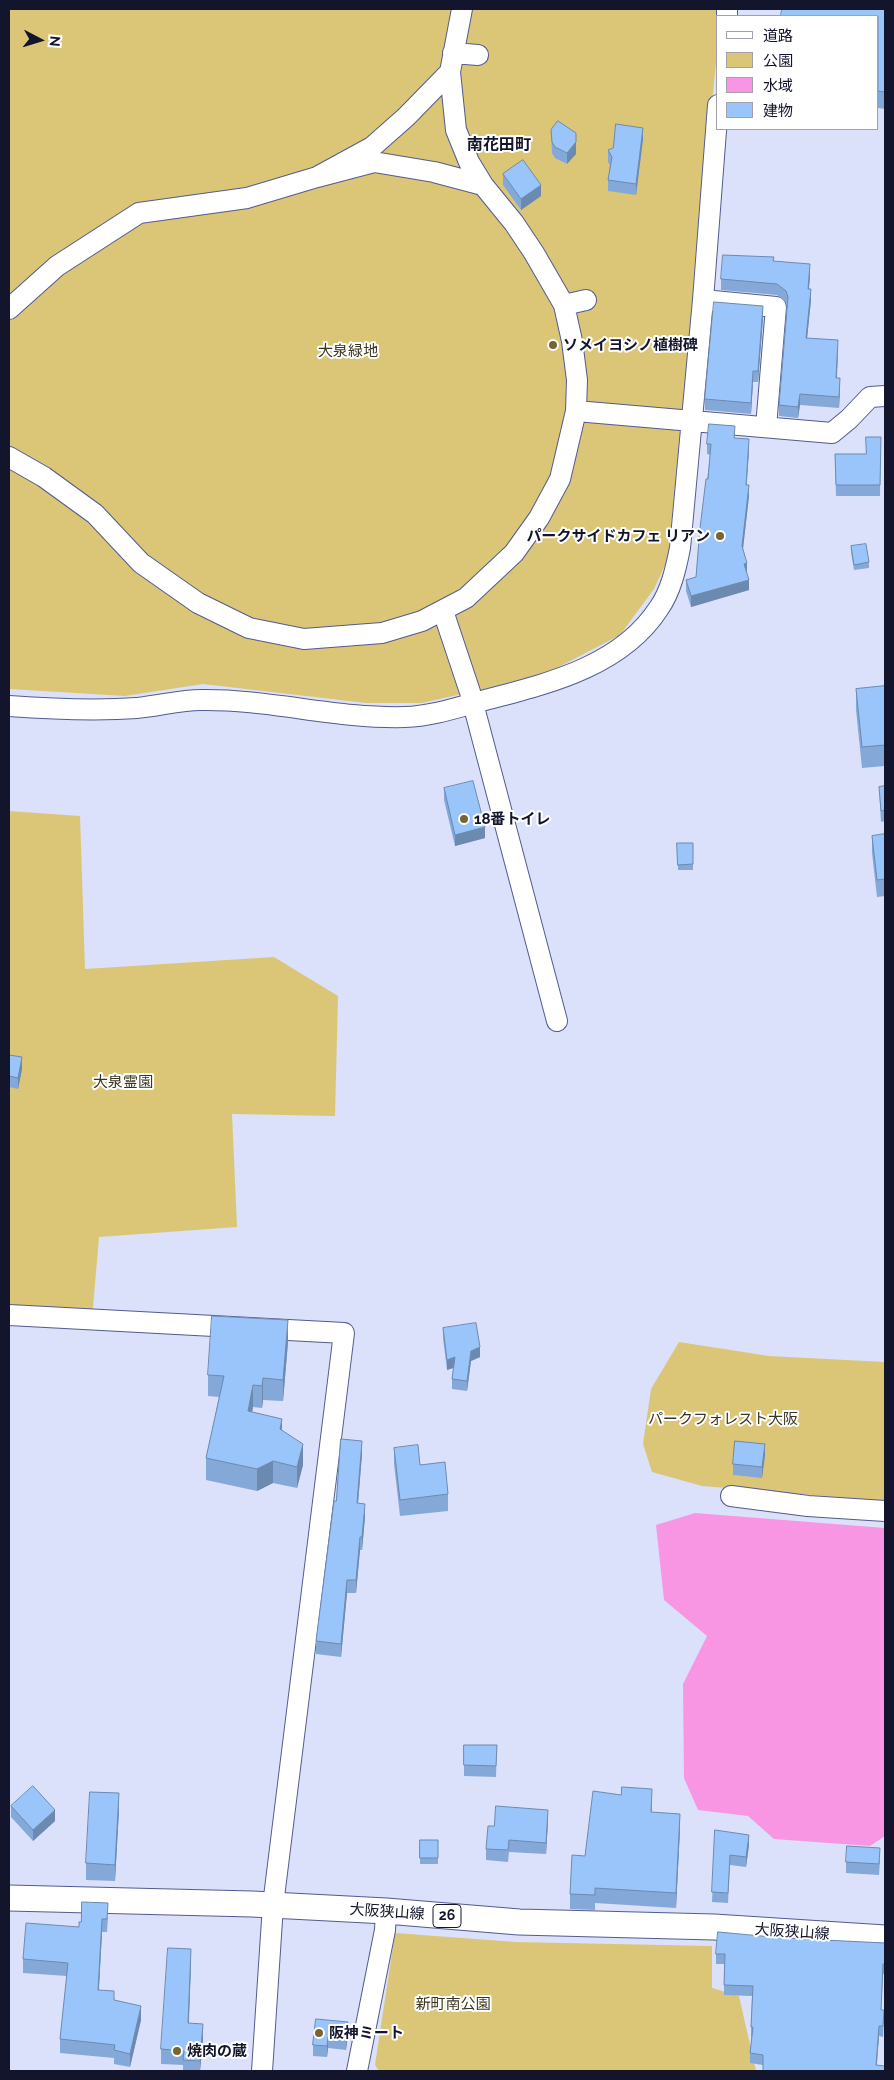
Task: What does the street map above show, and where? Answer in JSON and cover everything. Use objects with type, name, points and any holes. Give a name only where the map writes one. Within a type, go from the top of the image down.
[{"type":"main road","name":"大阪狭山線","points":[[9,1898],[273,1905],[386,1911],[519,1922],[714,1927],[885,1938]]},
{"type":"street","points":[[9,457],[44,477],[95,514],[141,563],[198,603],[249,628],[304,638],[344,637],[382,633],[422,621],[466,598],[514,553],[539,518],[560,479],[576,411],[577,380],[572,341],[564,305],[514,223],[483,185],[469,162],[456,130],[452,63],[462,9]]},
{"type":"street","points":[[317,177],[372,147],[412,111],[452,63],[478,55]]},
{"type":"street","points":[[9,706],[90,710],[139,708],[200,700],[261,703],[365,716],[405,717],[435,714],[516,692],[581,671],[623,646],[644,628],[660,607],[674,574],[680,548],[703,300],[716,130]]},
{"type":"street","points":[[9,309],[57,266],[139,213],[247,198],[374,162],[434,172],[483,185]]},
{"type":"street","points":[[564,305],[586,300]]},
{"type":"street","points":[[703,300],[776,307],[766,428]]},
{"type":"street","points":[[576,411],[832,433],[849,419],[870,397],[885,396]]},
{"type":"street","points":[[443,611],[473,703],[557,1021]]},
{"type":"street","points":[[9,1315],[344,1333],[273,1905],[262,2071]]},
{"type":"street","points":[[731,1496],[808,1506],[885,1511]]},
{"type":"street","points":[[357,2071],[385,1930],[386,1911]]},
{"type":"green space","name":"大泉緑地","points":[[9,9],[721,9],[718,15],[716,15],[716,62],[668,559],[654,589],[620,635],[553,670],[497,686],[422,703],[366,703],[203,684],[125,696],[9,689]]},
{"type":"green space","name":"大泉霊園","points":[[9,811],[80,816],[85,969],[274,957],[338,996],[335,1116],[232,1114],[237,1227],[99,1237],[92,1319],[9,1315]]},
{"type":"green space","name":"パークフォレスト大阪","points":[[679,1342],[769,1356],[885,1362],[885,1501],[702,1486],[652,1472],[643,1444],[651,1389]]},
{"type":"green space","name":"新町南公園","points":[[395,1933],[516,1942],[712,1946],[712,1988],[739,1996],[756,2071],[379,2071],[375,2065]]},
{"type":"water","points":[[695,1513],[885,1528],[885,1836],[870,1846],[774,1839],[748,1816],[698,1810],[684,1778],[683,1684],[707,1636],[664,1600],[656,1525]]},
{"type":"building","points":[[782,9],[885,9],[885,92],[879,91],[879,15],[781,15]]},
{"type":"building","points":[[558,121],[576,133],[576,142],[567,153],[555,147],[552,142],[551,130]]},
{"type":"building","points":[[616,124],[643,128],[636,184],[608,180],[612,157],[608,150],[613,148]]},
{"type":"building","points":[[523,160],[541,185],[521,199],[503,174]]},
{"type":"building","points":[[723,255],[774,257],[773,261],[810,264],[808,289],[811,289],[806,338],[838,340],[836,378],[840,378],[839,397],[800,394],[798,407],[779,405],[788,297],[786,291],[777,284],[721,279]]},
{"type":"building","points":[[714,302],[763,306],[758,371],[753,371],[751,403],[705,399]]},
{"type":"building","points":[[709,424],[735,426],[734,438],[749,439],[746,485],[749,485],[742,546],[747,563],[744,564],[749,580],[691,596],[686,580],[696,577],[700,528],[706,479],[708,479],[711,444],[707,444]]},
{"type":"building","points":[[866,437],[881,437],[880,485],[836,485],[835,454],[866,454]]},
{"type":"building","points":[[866,544],[869,562],[854,565],[851,546]]},
{"type":"building","points":[[885,686],[885,745],[862,747],[856,689]]},
{"type":"building","name":"18番トイレ","points":[[473,781],[485,827],[455,835],[444,788]]},
{"type":"building","points":[[885,786],[885,810],[881,811],[879,787]]},
{"type":"building","points":[[885,834],[885,879],[877,880],[872,836]]},
{"type":"building","points":[[677,843],[693,843],[693,864],[678,865]]},
{"type":"building","points":[[9,1055],[22,1057],[18,1078],[9,1076]]},
{"type":"building","points":[[212,1316],[288,1320],[283,1380],[263,1378],[262,1386],[253,1385],[248,1411],[282,1419],[280,1429],[303,1444],[297,1467],[273,1461],[257,1469],[206,1458],[224,1376],[208,1375]]},
{"type":"building","points":[[476,1323],[480,1347],[471,1351],[467,1381],[452,1379],[455,1357],[447,1360],[443,1328]]},
{"type":"building","points":[[341,1439],[362,1441],[357,1503],[365,1504],[356,1580],[347,1580],[341,1644],[316,1641],[334,1501],[336,1501]]},
{"type":"building","points":[[735,1441],[765,1444],[762,1467],[733,1464]]},
{"type":"building","points":[[418,1445],[420,1465],[445,1462],[448,1494],[400,1500],[394,1448]]},
{"type":"building","points":[[464,1745],[497,1745],[496,1766],[464,1765]]},
{"type":"building","points":[[33,1786],[55,1810],[33,1830],[11,1806]]},
{"type":"building","points":[[622,1787],[652,1789],[651,1812],[680,1814],[676,1893],[595,1888],[595,1895],[570,1894],[572,1855],[585,1856],[593,1791],[621,1795]]},
{"type":"building","points":[[90,1792],[119,1793],[115,1865],[86,1863]]},
{"type":"building","points":[[496,1806],[548,1810],[546,1843],[509,1840],[508,1850],[486,1849],[488,1826],[494,1826]]},
{"type":"building","points":[[715,1830],[749,1835],[746,1857],[730,1855],[728,1893],[712,1892]]},
{"type":"building","points":[[420,1840],[438,1840],[438,1858],[420,1858]]},
{"type":"building","points":[[847,1846],[880,1848],[879,1864],[846,1862]]},
{"type":"building","points":[[82,1902],[108,1903],[107,1919],[102,1919],[98,1990],[114,1991],[114,2000],[141,2006],[130,2054],[114,2050],[115,2045],[60,2039],[68,1963],[23,1959],[26,1923],[79,1927]]},
{"type":"building","points":[[718,1932],[783,1938],[885,1943],[881,2010],[884,2010],[883,2026],[879,2026],[876,2065],[885,2066],[885,2071],[763,2071],[763,2055],[750,2053],[753,2027],[751,2027],[753,1986],[724,1985],[725,1954],[716,1954]]},
{"type":"building","points":[[168,1948],[191,1949],[188,2023],[203,2024],[200,2061],[183,2060],[184,2051],[161,2049]]},
{"type":"building","points":[[316,2019],[348,2022],[346,2039],[328,2037],[327,2046],[313,2045]]},
{"type":"place","name":"ソメイヨシノ植樹碑","points":[[553,345]]},
{"type":"place","name":"パークサイドカフェ リアン","points":[[720,536]]},
{"type":"place","name":"18番トイレ","points":[[464,819]]},
{"type":"place","name":"阪神ミート","points":[[319,2033]]},
{"type":"place","name":"焼肉の蔵","points":[[177,2051]]},
{"type":"district","name":"南花田町","points":[[499,145]]}]
